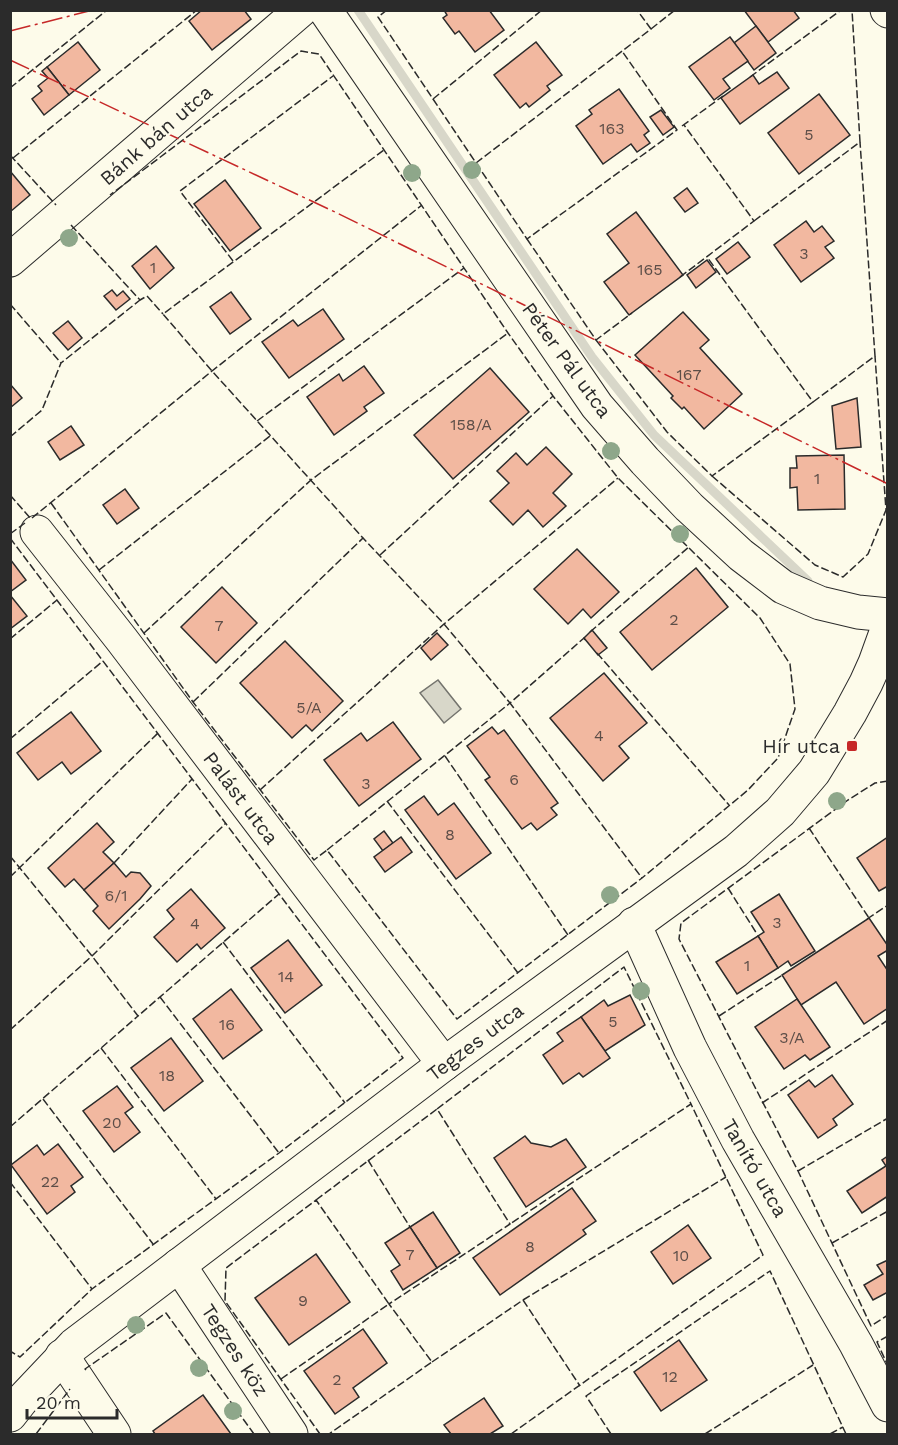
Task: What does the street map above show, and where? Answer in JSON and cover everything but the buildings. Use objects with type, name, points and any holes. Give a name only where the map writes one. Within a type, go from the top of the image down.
[{"type":"street","name":"Bánk bán utca","points":[[10,260],[301,10]]},
{"type":"street","name":"Péter Pál utca","points":[[325,10],[597,406],[645,461],[689,507],[741,555],[783,586],[820,603],[858,612],[888,615]]},
{"type":"street","name":"Palást utca","points":[[37,532],[122,640],[444,1064]]},
{"type":"street","name":"Tegzes utca","points":[[14,1402],[74,1345],[444,1064],[736,851],[780,812],[814,772],[866,683],[881,665],[888,627]]},
{"type":"street","name":"Tanító utca","points":[[634,924],[690,1048],[738,1140],[856,1344],[888,1405]]},
{"type":"street","name":"Tegzes köz","points":[[179,1265],[291,1434]]},
{"type":"street","points":[[62,1356],[114,1434]]},
{"type":"shaded area","points":[[438,680],[461,709],[444,723],[420,693]]},
{"type":"waterway","points":[[358,10],[592,357],[654,435],[808,581]]},
{"type":"fence","points":[[10,88],[107,10]]},
{"type":"fence","points":[[13,158],[197,10]]},
{"type":"fence","points":[[387,10],[378,17],[433,99],[542,10]]},
{"type":"fence","points":[[433,99],[476,163],[651,29],[637,10]]},
{"type":"fence","points":[[651,29],[675,10]]},
{"type":"fence","points":[[750,77],[841,10]]},
{"type":"fence","points":[[754,221],[860,142],[852,10]]},
{"type":"fence","points":[[51,503],[193,702],[314,860],[327,850],[457,1019],[642,878],[748,790],[778,758],[795,709],[790,664],[760,618],[618,478],[553,396],[319,54],[301,51],[110,195]]},
{"type":"fence","points":[[476,163],[527,239],[677,130],[622,51]]},
{"type":"fence","points":[[233,261],[180,191],[333,76]]},
{"type":"fence","points":[[682,126],[723,96]]},
{"type":"fence","points":[[680,277],[754,221],[684,125]]},
{"type":"fence","points":[[813,402],[875,356],[860,142]]},
{"type":"fence","points":[[193,702],[363,538],[163,314],[384,150]]},
{"type":"fence","points":[[10,155],[56,205]]},
{"type":"fence","points":[[32,518],[212,371],[422,205]]},
{"type":"fence","points":[[71,225],[140,300],[147,296],[163,314]]},
{"type":"fence","points":[[527,239],[596,340],[632,313]]},
{"type":"fence","points":[[596,340],[667,432],[712,476],[813,402],[707,257]]},
{"type":"fence","points":[[257,421],[464,268]]},
{"type":"fence","points":[[10,437],[42,410],[61,363],[140,300]]},
{"type":"fence","points":[[10,304],[61,363]]},
{"type":"fence","points":[[144,633],[311,480],[508,333]]},
{"type":"fence","points":[[712,476],[815,565],[843,577],[868,554],[886,510],[875,356]]},
{"type":"fence","points":[[380,555],[553,396]]},
{"type":"fence","points":[[99,570],[270,436]]},
{"type":"fence","points":[[260,790],[444,624],[618,478]]},
{"type":"fence","points":[[10,495],[31,519]]},
{"type":"fence","points":[[10,534],[25,523]]},
{"type":"fence","points":[[10,538],[403,1058],[279,1153],[92,1289],[20,1357],[10,1351]]},
{"type":"fence","points":[[327,850],[510,703],[444,624],[363,538]]},
{"type":"fence","points":[[590,632],[690,546]]},
{"type":"fence","points":[[10,639],[57,600]]},
{"type":"fence","points":[[585,640],[584,638],[510,703],[642,878]]},
{"type":"fence","points":[[597,653],[729,805]]},
{"type":"fence","points":[[10,739],[103,661]]},
{"type":"fence","points":[[10,877],[158,733]]},
{"type":"fence","points":[[445,756],[568,935]]},
{"type":"fence","points":[[114,863],[192,779]]},
{"type":"fence","points":[[888,781],[875,783],[848,800],[681,923],[679,939],[798,1171],[871,1326],[888,1315]]},
{"type":"fence","points":[[387,801],[518,973]]},
{"type":"fence","points":[[10,1030],[92,956],[226,823]]},
{"type":"fence","points":[[809,828],[869,918]]},
{"type":"fence","points":[[10,856],[138,1016],[279,894]]},
{"type":"fence","points":[[728,888],[757,934]]},
{"type":"fence","points":[[867,919],[888,905]]},
{"type":"fence","points":[[223,942],[345,1103]]},
{"type":"fence","points":[[437,1109],[624,967],[691,1104],[510,1224]]},
{"type":"fence","points":[[719,1016],[784,974]]},
{"type":"fence","points":[[160,997],[279,1153]]},
{"type":"fence","points":[[10,1127],[138,1016]]},
{"type":"fence","points":[[762,1103],[888,1020]]},
{"type":"fence","points":[[101,1048],[216,1199]]},
{"type":"fence","points":[[43,1099],[153,1244]]},
{"type":"fence","points":[[511,1434],[763,1255],[691,1104]]},
{"type":"fence","points":[[316,1200],[437,1109],[510,1224],[389,1304],[432,1362],[329,1434]]},
{"type":"fence","points":[[798,1171],[888,1118]]},
{"type":"fence","points":[[368,1160],[410,1227]]},
{"type":"fence","points":[[432,1362],[523,1300],[726,1177]]},
{"type":"fence","points":[[10,1182],[92,1289]]},
{"type":"fence","points":[[281,1379],[389,1304],[316,1200],[226,1268],[225,1301],[320,1434]]},
{"type":"fence","points":[[832,1243],[888,1211]]},
{"type":"fence","points":[[611,1434],[586,1396],[770,1271],[846,1434]]},
{"type":"fence","points":[[523,1300],[580,1386]]},
{"type":"fence","points":[[86,1370],[166,1313],[254,1434]]},
{"type":"fence","points":[[888,1336],[877,1342],[888,1366]]},
{"type":"fence","points":[[705,1434],[813,1365]]},
{"type":"fence","points":[[36,1434],[70,1389]]},
{"type":"fence","points":[[830,1434],[843,1427]]},
{"type":"power","points":[[10,31],[93,10]]},
{"type":"power","points":[[10,60],[335,212],[888,484]]},
{"type":"place","name":"Hír utca","points":[[852,746]]}]
